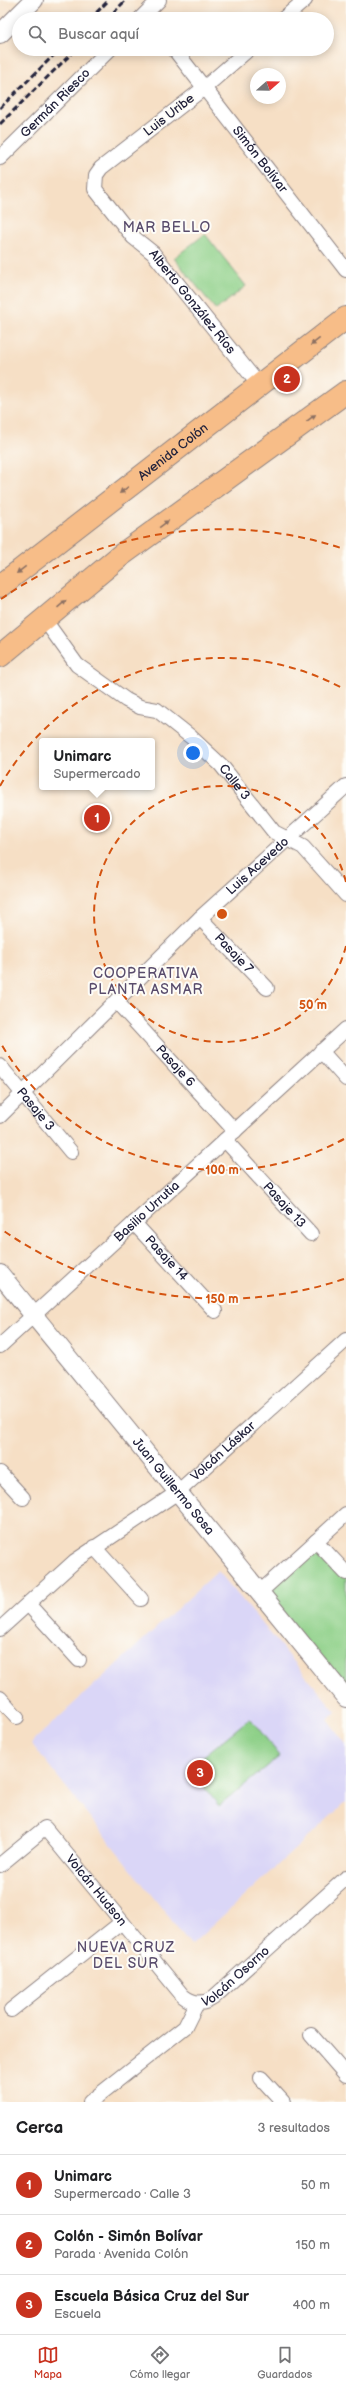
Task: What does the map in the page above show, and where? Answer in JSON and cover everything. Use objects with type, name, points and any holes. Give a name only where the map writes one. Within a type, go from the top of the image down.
[{"type":"main road","name":"Avenida Colón","points":[[0,586],[346,318]]},
{"type":"main road","points":[[0,656],[120,556],[257,459],[346,392]]},
{"type":"street","points":[[22,12],[34,0]]},
{"type":"street","points":[[150,12],[160,0]]},
{"type":"street","points":[[291,12],[305,0]]},
{"type":"street","points":[[1,32],[12,21]]},
{"type":"street","name":"Germán Riesco","points":[[0,158],[103,56]]},
{"type":"street","name":"Simón Bolívar","points":[[179,56],[346,270]]},
{"type":"street","name":"Luis Uribe","points":[[94,183],[96,175],[101,168],[204,88],[241,56]]},
{"type":"street","name":"Alberto González Ríos","points":[[94,183],[99,195],[133,237],[153,253],[259,385]]},
{"type":"street","name":"Calle 3","points":[[44,619],[77,665],[126,700],[140,707],[157,710],[190,737],[221,765],[274,832],[303,847],[346,895]]},
{"type":"street","name":"Luis Acevedo","points":[[0,1116],[200,918],[285,839],[346,786]]},
{"type":"street","name":"Pasaje 7","points":[[200,918],[268,988]]},
{"type":"street","name":"Pasaje 6","points":[[116,1001],[230,1135]]},
{"type":"street","name":"Basilio Urrutia","points":[[0,1346],[346,1028]]},
{"type":"street","points":[[321,1051],[346,1079]]},
{"type":"street","name":"Pasaje 3","points":[[0,1066],[71,1152]]},
{"type":"street","name":"Pasaje 13","points":[[230,1135],[310,1234]]},
{"type":"street","name":"Pasaje 14","points":[[134,1223],[215,1310]]},
{"type":"street","name":"Juan Guillermo Sosa","points":[[0,1274],[260,1592],[344,1692]]},
{"type":"street","name":"Volcán Láskar","points":[[0,1629],[75,1561],[178,1492],[346,1340]]},
{"type":"street","points":[[0,1473],[23,1498]]},
{"type":"street","points":[[260,1592],[346,1514]]},
{"type":"street","points":[[316,1541],[346,1573]]},
{"type":"street","points":[[94,1547],[141,1599]]},
{"type":"street","points":[[28,1604],[79,1660]]},
{"type":"street","points":[[0,1698],[17,1718]]},
{"type":"street","name":"Volcán Hudson","points":[[0,1865],[45,1828],[183,1996],[197,2003]]},
{"type":"street","name":"Volcán Osorno","points":[[90,2102],[185,2027],[197,2003],[203,2003],[213,1998],[346,1878]]},
{"type":"street","points":[[11,2010],[122,1922]]},
{"type":"street","points":[[311,2035],[346,2076]]},
{"type":"street","points":[[261,2078],[283,2102]]},
{"type":"shaded area","points":[[218,1571],[336,1712],[327,1719],[346,1744],[346,1802],[191,1945],[31,1743]]},
{"type":"green space","points":[[205,234],[246,286],[216,310],[174,258]]},
{"type":"green space","points":[[317,1547],[346,1578],[346,1682],[340,1687],[265,1592]]},
{"type":"green space","points":[[250,1718],[280,1756],[219,1806],[189,1768]]},
{"type":"railway","points":[[97,12],[109,0]]},
{"type":"railway","points":[[114,12],[126,0]]},
{"type":"railway","points":[[0,108],[53,56]]},
{"type":"railway","points":[[0,124],[69,56]]},
{"type":"place","name":"Colón - Simón Bolívar","points":[[287,379]]},
{"type":"place","name":"Unimarc","points":[[97,818]]},
{"type":"place","name":"Escuela Básica Cruz del Sur","points":[[200,1773]]},
{"type":"district","name":"MAR BELLO","points":[[167,227]]},
{"type":"district","name":"COOPERATIVA PLANTA ASMAR","points":[[146,982]]},
{"type":"district","name":"NUEVA CRUZ DEL SUR","points":[[126,1956]]}]
